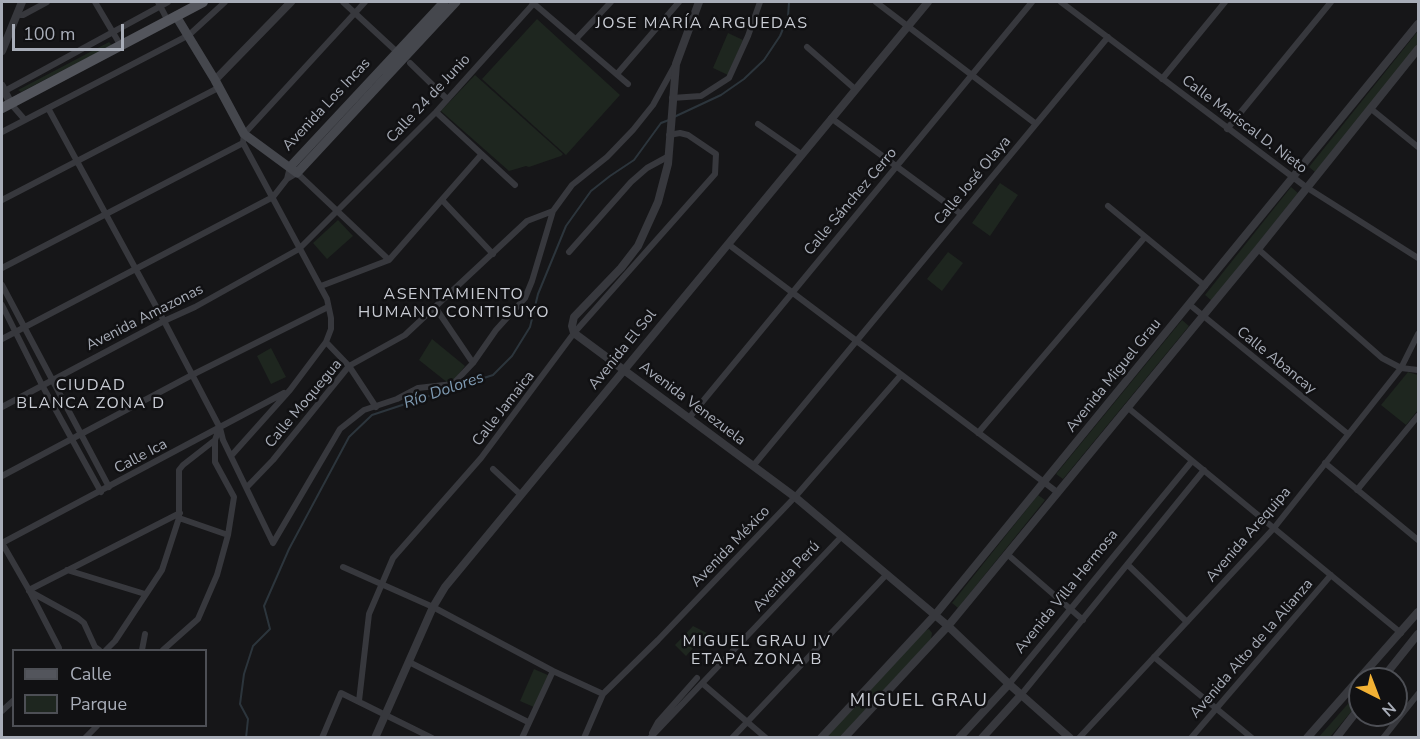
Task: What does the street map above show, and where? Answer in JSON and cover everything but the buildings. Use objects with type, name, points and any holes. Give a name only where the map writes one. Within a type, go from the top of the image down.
[{"type":"main road","points":[[6,106],[203,2]]},
{"type":"main road","name":"Avenida Los Incas","points":[[293,170],[444,2]]},
{"type":"main road","name":"Avenida Los Incas","points":[[293,170],[456,2]]},
{"type":"main road","name":"Avenida Los Incas","points":[[172,19],[189,34],[218,84],[244,139],[293,170]]},
{"type":"street","points":[[2,51],[22,2]]},
{"type":"street","points":[[18,15],[23,15],[47,2]]},
{"type":"street","points":[[95,2],[121,46]]},
{"type":"street","points":[[25,120],[6,106],[2,90],[113,33],[159,4],[168,2]]},
{"type":"street","points":[[2,132],[189,34],[225,2]]},
{"type":"street","points":[[2,200],[218,84],[291,2]]},
{"type":"street","points":[[343,2],[397,52]]},
{"type":"street","points":[[2,268],[108,215],[244,139],[365,2]]},
{"type":"street","points":[[534,2],[628,84]]},
{"type":"street","name":"Calle 24 de Junio","points":[[299,249],[436,112],[534,2]]},
{"type":"street","points":[[576,39],[611,2]]},
{"type":"street","points":[[617,74],[679,2]]},
{"type":"street","points":[[48,108],[108,215],[220,428],[273,543],[340,429],[364,410],[397,399],[418,388],[453,384],[473,363],[496,330],[525,298],[553,211],[572,185],[607,157],[653,105],[675,64],[699,2]]},
{"type":"street","points":[[672,102],[701,96],[729,78],[760,2]]},
{"type":"street","points":[[876,2],[1036,124]]},
{"type":"street","name":"Avenida El Sol","points":[[375,738],[433,607],[445,586],[928,2]]},
{"type":"street","name":"Calle Sánchez Cerro","points":[[689,418],[1032,2]]},
{"type":"street","name":"Calle Mariscal D. Nieto","points":[[1061,2],[1306,187],[1419,258]]},
{"type":"street","points":[[1162,79],[1225,2]]},
{"type":"street","points":[[1227,129],[1331,2]]},
{"type":"street","points":[[159,4],[172,19]]},
{"type":"street","name":"Avenida Miguel Grau","points":[[821,738],[935,615],[1419,24]]},
{"type":"street","name":"Calle José Olaya","points":[[753,466],[1108,37]]},
{"type":"street","points":[[807,47],[855,89]]},
{"type":"street","name":"Avenida Miguel Grau","points":[[844,738],[948,626],[1419,49]]},
{"type":"street","points":[[410,63],[447,99]]},
{"type":"street","points":[[574,333],[572,326],[574,317],[621,268],[638,246],[658,202],[669,156],[675,64]]},
{"type":"street","points":[[1370,108],[1419,147]]},
{"type":"street","points":[[436,112],[515,185]]},
{"type":"street","points":[[831,118],[961,214]]},
{"type":"street","points":[[758,124],[801,154]]},
{"type":"street","name":"Calle Jamaica","points":[[359,701],[369,614],[393,558],[481,458],[574,333],[715,174],[716,154],[688,135],[669,133]]},
{"type":"street","points":[[231,456],[290,390],[326,342],[331,329],[327,299],[299,249],[244,139]]},
{"type":"street","points":[[321,286],[389,260],[481,155]]},
{"type":"street","points":[[569,252],[631,182],[647,168],[669,156]]},
{"type":"street","points":[[2,339],[273,197],[293,170],[389,260]]},
{"type":"street","points":[[442,200],[493,254]]},
{"type":"street","points":[[1108,206],[1205,286]]},
{"type":"street","name":"Calle Moquegua","points":[[247,486],[273,460],[349,366],[399,339],[528,221],[553,211]]},
{"type":"street","points":[[978,433],[1145,237]]},
{"type":"street","points":[[728,243],[1057,492]]},
{"type":"street","name":"Avenida Amazonas","points":[[2,407],[164,321],[195,307],[299,249]]},
{"type":"street","points":[[1258,249],[1382,358],[1401,368],[1419,370]]},
{"type":"street","points":[[2,285],[109,487]]},
{"type":"street","points":[[2,305],[42,385],[101,492]]},
{"type":"street","name":"Calle Abancay","points":[[1190,305],[1348,434]]},
{"type":"street","points":[[2,476],[192,375],[328,307]]},
{"type":"street","points":[[435,307],[473,363]]},
{"type":"street","name":"Avenida Venezuela","points":[[574,333],[795,497],[948,626],[1070,738]]},
{"type":"street","name":"Avenida Arequipa","points":[[1079,738],[1274,528],[1401,368],[1419,334]]},
{"type":"street","points":[[326,342],[349,366],[376,407]]},
{"type":"street","name":"Avenida México","points":[[584,738],[603,694],[795,497],[901,375]]},
{"type":"street","name":"Calle Ica","points":[[2,543],[290,390]]},
{"type":"street","points":[[1127,407],[1401,633]]},
{"type":"street","points":[[1357,490],[1419,416]]},
{"type":"street","points":[[165,649],[198,619],[217,575],[228,535],[234,497],[215,462],[215,440],[220,428]]},
{"type":"street","points":[[108,649],[162,570],[179,515],[179,470],[215,440]]},
{"type":"street","name":"Avenida Villa Hermosa","points":[[959,738],[1009,684],[1192,461]]},
{"type":"street","points":[[1325,463],[1418,538]]},
{"type":"street","points":[[493,469],[521,495]]},
{"type":"street","name":"Avenida Villa Hermosa","points":[[982,738],[1021,695],[1204,470]]},
{"type":"street","points":[[29,590],[179,515],[228,535]]},
{"type":"street","name":"Avenida Perú","points":[[650,738],[842,536]]},
{"type":"street","points":[[2,543],[59,649]]},
{"type":"street","points":[[1007,554],[1083,620]]},
{"type":"street","points":[[1128,565],[1187,622]]},
{"type":"street","points":[[343,567],[433,607],[603,694]]},
{"type":"street","points":[[67,570],[145,594]]},
{"type":"street","points":[[732,738],[887,574]]},
{"type":"street","name":"Avenida Alto de la Alianza","points":[[1191,738],[1331,575]]},
{"type":"street","points":[[29,590],[84,623],[97,649]]},
{"type":"street","points":[[1307,738],[1419,612]]},
{"type":"street","points":[[142,649],[145,634]]},
{"type":"street","points":[[1392,667],[1419,634]]},
{"type":"street","points":[[1154,657],[1252,738]]},
{"type":"street","points":[[410,662],[528,722]]},
{"type":"street","points":[[522,738],[553,670]]},
{"type":"street","points":[[650,738],[658,722],[697,678]]},
{"type":"street","points":[[703,684],[766,738]]},
{"type":"street","points":[[322,738],[341,693],[432,738]]},
{"type":"street","points":[[1383,738],[1419,694]]},
{"type":"street","points":[[1336,738],[1348,722]]},
{"type":"green space","points":[[537,19],[620,95],[566,155],[482,79]]},
{"type":"green space","points":[[1418,31],[1418,45],[1315,172],[1309,167]]},
{"type":"green space","points":[[728,33],[743,40],[728,75],[713,68]]},
{"type":"green space","points":[[109,42],[112,45],[21,92],[18,90]]},
{"type":"green space","points":[[475,75],[563,154],[529,167],[509,171],[441,111]]},
{"type":"green space","points":[[1000,183],[1018,195],[990,236],[972,223]]},
{"type":"green space","points":[[1291,187],[1298,193],[1212,301],[1205,295]]},
{"type":"green space","points":[[338,220],[353,236],[327,259],[313,243]]},
{"type":"green space","points":[[948,252],[963,263],[942,291],[927,279]]},
{"type":"green space","points":[[1182,320],[1189,326],[1063,479],[1056,474]]},
{"type":"green space","points":[[432,339],[465,366],[452,383],[448,383],[419,360]]},
{"type":"green space","points":[[271,348],[286,377],[271,384],[257,356]]},
{"type":"green space","points":[[1408,372],[1418,375],[1418,410],[1406,425],[1381,405]]},
{"type":"green space","points":[[1038,495],[1045,500],[958,608],[952,603]]},
{"type":"green space","points":[[693,626],[707,633],[686,656],[675,645]]},
{"type":"green space","points":[[929,629],[932,633],[931,639],[840,737],[825,738],[924,631]]},
{"type":"green space","points":[[534,669],[550,676],[536,708],[520,701]]},
{"type":"green space","points":[[1348,704],[1348,715],[1330,737],[1318,738]]},
{"type":"waterway","name":"Río Dolores","points":[[674,117],[721,95],[744,79],[764,60],[780,36],[788,17],[789,2]]},
{"type":"waterway","name":"Río Dolores","points":[[246,738],[248,719],[240,704],[244,674],[253,646],[270,629],[264,606],[289,549],[349,437],[372,415],[493,375],[512,356],[530,327],[538,294],[566,226],[591,191],[634,160],[661,123],[669,120]]},
{"type":"district","name":"JOSE MARÍA ARGUEDAS","points":[[702,24]]},
{"type":"district","name":"ASENTAMIENTO HUMANO CONTISUYO","points":[[454,304]]},
{"type":"district","name":"CIUDAD BLANCA ZONA D","points":[[91,395]]},
{"type":"district","name":"MIGUEL GRAU IV ETAPA ZONA B","points":[[757,651]]},
{"type":"district","name":"MIGUEL GRAU","points":[[919,702]]}]
